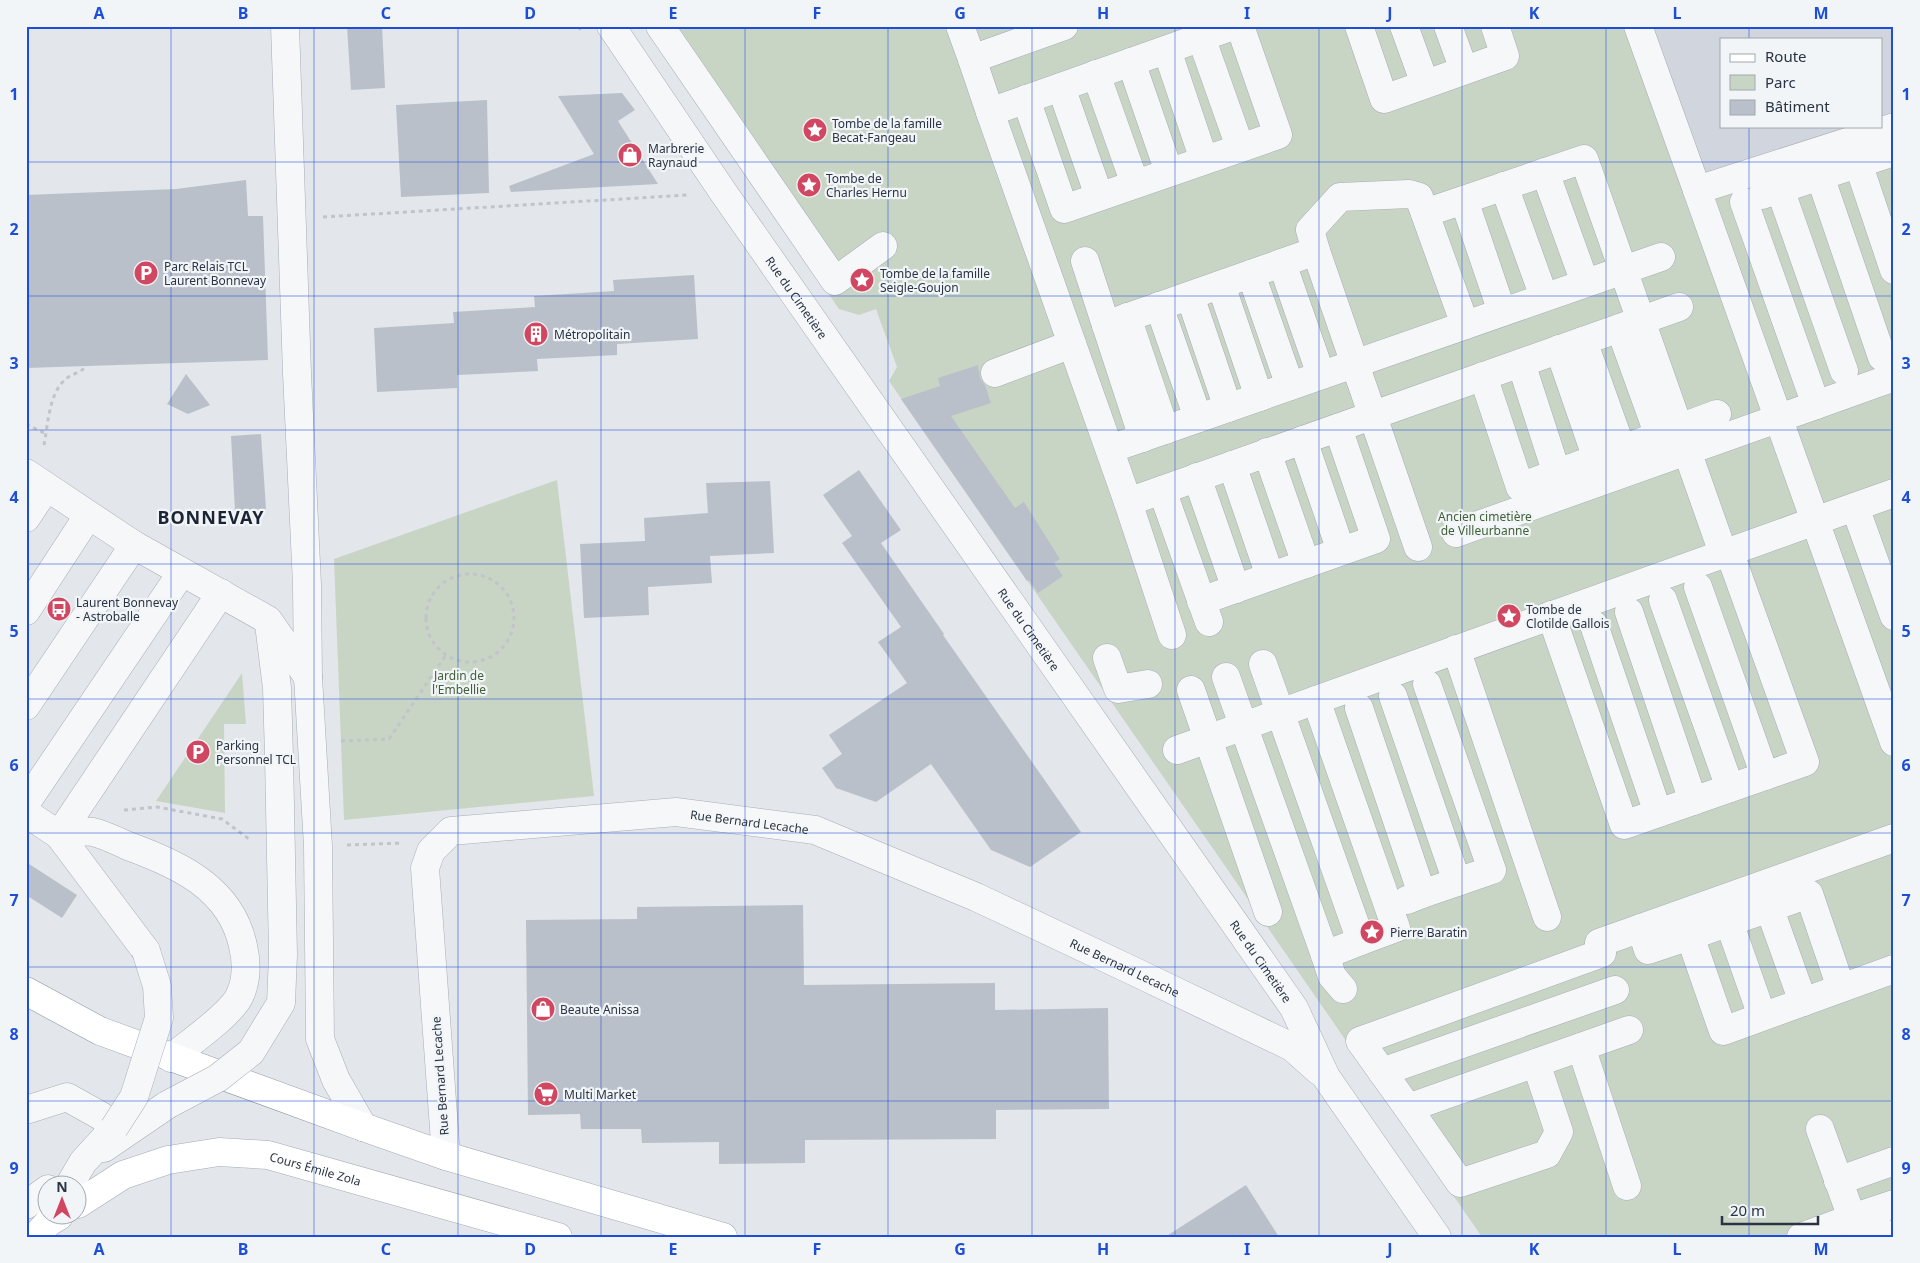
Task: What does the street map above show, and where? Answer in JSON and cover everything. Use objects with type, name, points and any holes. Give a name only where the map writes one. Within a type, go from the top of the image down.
[{"type":"main road","points":[[26,991],[100,1031],[363,1128],[446,1156],[723,1237]]},
{"type":"main road","name":"Cours Émile Zola","points":[[88,1198],[123,1175],[168,1160],[220,1152],[268,1155],[558,1237]]},
{"type":"street","points":[[285,26],[307,585],[308,677],[318,846],[320,1039],[336,1080],[363,1128]]},
{"type":"street","name":"Rue du Cimetière","points":[[610,26],[723,192],[1294,1008],[1326,1077],[1437,1237]]},
{"type":"street","points":[[660,26],[836,281],[883,246]]},
{"type":"street","points":[[960,26],[1110,449],[1172,635]]},
{"type":"street","points":[[972,59],[1004,36],[1064,26]]},
{"type":"street","points":[[990,112],[1233,26]]},
{"type":"street","points":[[1026,99],[1064,208],[1135,184],[1278,135],[1240,26]]},
{"type":"street","points":[[1359,26],[1384,98],[1505,56],[1495,26]]},
{"type":"street","points":[[1404,26],[1425,84]]},
{"type":"street","points":[[1448,26],[1464,70]]},
{"type":"street","points":[[1638,26],[1894,742]]},
{"type":"street","points":[[1201,37],[1240,147]]},
{"type":"street","points":[[1166,50],[1204,160]]},
{"type":"street","points":[[1131,62],[1169,172]]},
{"type":"street","points":[[1096,74],[1135,184]]},
{"type":"street","points":[[1060,87],[1099,196]]},
{"type":"street","points":[[1697,190],[1780,189],[1858,163],[1892,140]]},
{"type":"street","points":[[1740,190],[1892,140]]},
{"type":"street","points":[[1425,213],[1584,159],[1624,270],[1631,324],[1675,438],[1730,559],[1805,762],[1624,824],[1555,627]]},
{"type":"street","points":[[1858,163],[1894,270]]},
{"type":"street","points":[[1545,172],[1585,283]]},
{"type":"street","points":[[1820,176],[1890,363]]},
{"type":"street","points":[[1504,186],[1544,297]]},
{"type":"street","points":[[1780,189],[1844,371]]},
{"type":"street","points":[[1740,190],[1812,394]]},
{"type":"street","points":[[1418,546],[1310,230],[1340,197],[1409,194],[1420,197],[1465,325]]},
{"type":"street","points":[[1464,200],[1502,312]]},
{"type":"street","points":[[1117,322],[1316,250]]},
{"type":"street","points":[[1110,449],[1661,257]]},
{"type":"street","points":[[1085,261],[1117,322],[1154,434]]},
{"type":"street","points":[[1282,263],[1321,375]]},
{"type":"street","points":[[1251,274],[1290,386]]},
{"type":"street","points":[[1221,284],[1259,397]]},
{"type":"street","points":[[1190,296],[1228,408]]},
{"type":"street","points":[[1160,306],[1198,418]]},
{"type":"street","points":[[1128,502],[1679,307]]},
{"type":"street","points":[[995,373],[1072,344]]},
{"type":"street","points":[[1571,345],[1622,450]]},
{"type":"street","points":[[1571,345],[1596,459]]},
{"type":"street","points":[[1521,363],[1557,474]]},
{"type":"street","points":[[1812,394],[1890,363]]},
{"type":"street","points":[[1483,376],[1520,487],[1622,450],[1778,418],[1844,371],[1890,363]]},
{"type":"street","points":[[1456,533],[1675,438],[1717,414]]},
{"type":"street","points":[[1162,490],[1205,611],[1236,588],[1376,539],[1338,428]]},
{"type":"street","points":[[1303,440],[1341,551]]},
{"type":"street","points":[[1267,452],[1306,564]]},
{"type":"street","points":[[1232,465],[1270,576]]},
{"type":"street","points":[[1197,478],[1236,588]]},
{"type":"street","points":[[26,518],[36,480],[134,545],[268,620],[308,677]]},
{"type":"street","points":[[1320,710],[1438,663],[1555,627],[1730,559],[1815,521],[1894,493]]},
{"type":"street","points":[[1855,507],[1894,616]]},
{"type":"street","points":[[26,611],[88,516]]},
{"type":"street","points":[[26,706],[134,545]]},
{"type":"street","points":[[1555,627],[1594,625],[1698,587],[1730,559]]},
{"type":"street","points":[[26,802],[182,572]]},
{"type":"street","points":[[1698,587],[1765,776]]},
{"type":"street","points":[[59,835],[221,593]]},
{"type":"street","points":[[1663,600],[1730,788]]},
{"type":"street","points":[[1629,612],[1693,801]]},
{"type":"street","points":[[65,1176],[167,1105],[218,1078],[251,1052],[281,1003],[284,955],[278,688],[268,620]]},
{"type":"street","points":[[1594,625],[1658,813]]},
{"type":"street","points":[[1107,658],[1118,689],[1148,684]]},
{"type":"street","points":[[1177,750],[1280,712],[1359,708],[1393,696],[1438,663]]},
{"type":"street","points":[[1389,907],[1492,870],[1438,663]]},
{"type":"street","points":[[1438,663],[1547,917]]},
{"type":"street","points":[[1263,664],[1361,942]]},
{"type":"street","points":[[1226,677],[1332,976],[1343,989]]},
{"type":"street","points":[[1191,690],[1268,912]]},
{"type":"street","points":[[1393,696],[1457,882]]},
{"type":"street","points":[[1359,708],[1422,894]]},
{"type":"street","points":[[1320,710],[1396,928],[1325,955]]},
{"type":"street","name":"Rue Bernard Lecache","points":[[446,1156],[425,868],[431,851],[451,831],[676,812],[815,830],[976,897],[1292,1047],[1326,1077]]},
{"type":"street","points":[[26,813],[59,835],[146,951],[157,986],[159,1018],[134,1097],[114,1128],[83,1162],[75,1176]]},
{"type":"street","points":[[59,835],[92,832],[168,862],[202,881],[220,899],[236,922],[246,960],[245,979],[238,999],[217,1021],[171,1058]]},
{"type":"street","points":[[1536,1063],[1559,1132],[1547,1154],[1460,1183],[1360,1041],[1601,948],[1641,928],[1894,838]]},
{"type":"street","points":[[1641,928],[1648,950],[1809,894],[1841,988]]},
{"type":"street","points":[[1770,907],[1803,1002]]},
{"type":"street","points":[[1729,922],[1762,1016]]},
{"type":"street","points":[[1690,936],[1723,1031],[1894,968]]},
{"type":"street","points":[[1382,1072],[1616,990]]},
{"type":"street","points":[[1408,1108],[1629,1030]]},
{"type":"street","points":[[1580,1047],[1627,1186]]},
{"type":"street","points":[[26,1110],[67,1097],[101,1116],[114,1128]]},
{"type":"street","points":[[1820,1129],[1838,1181],[1859,1231]]},
{"type":"street","points":[[1838,1181],[1894,1161]]},
{"type":"street","points":[[26,1205],[38,1196]]},
{"type":"street","points":[[1859,1231],[1894,1204]]},
{"type":"street","points":[[1801,1237],[1859,1231],[1882,1232],[1884,1237]]},
{"type":"path","points":[[572,26],[578,30],[584,26]]},
{"type":"path","points":[[292,219],[723,192]]},
{"type":"path","points":[[44,445],[52,396],[66,379],[83,371],[86,366]]},
{"type":"path","points":[[26,424],[46,434]]},
{"type":"path","points":[[474,574],[488,578],[500,586],[509,597],[513,611],[513,625],[509,639],[500,650],[488,658],[474,662],[459,661],[446,655],[435,645],[428,633],[426,618],[428,604],[435,591],[446,581],[459,575],[474,574]]},
{"type":"path","points":[[336,741],[390,739],[446,655]]},
{"type":"path","points":[[78,806],[105,812],[157,807],[222,819],[250,839]]},
{"type":"path","points":[[318,846],[399,842]]},
{"type":"shaded area","points":[[1650,26],[1894,26],[1894,117],[1882,121],[1882,38],[1720,38],[1720,128],[1860,128],[1705,179]]},
{"type":"green space","name":"Ancien cimetière de Villeurbanne","points":[[644,26],[1650,26],[1705,179],[1860,128],[1882,128],[1882,121],[1894,117],[1894,1237],[1482,1237],[889,381],[897,367],[876,309],[859,315],[839,309]]},
{"type":"green space","name":"Jardin de l'Embellie","points":[[557,480],[594,796],[344,820],[334,559]]},
{"type":"green space","points":[[242,673],[246,724],[224,724],[225,813],[156,801]]},
{"type":"building","points":[[347,26],[382,26],[385,88],[351,90]]},
{"type":"building","points":[[622,93],[635,110],[618,121],[658,184],[511,192],[509,186],[594,154],[558,96]]},
{"type":"building","points":[[487,100],[489,193],[401,197],[396,105]]},
{"type":"building","name":"Parc Relais TCL Laurent Bonnevay","points":[[246,180],[248,216],[263,216],[268,360],[26,368],[26,195],[176,189]]},
{"type":"building","name":"Métropolitain","points":[[694,275],[698,339],[617,344],[617,355],[537,359],[538,371],[457,375],[457,388],[377,392],[374,328],[454,323],[453,312],[535,307],[534,296],[614,291],[613,280]]},
{"type":"building","points":[[978,365],[980,378],[985,385],[991,403],[951,416],[1015,508],[1024,502],[1060,559],[1054,563],[1063,576],[1038,593],[1029,580],[1027,581],[901,399],[940,386],[938,378]]},
{"type":"building","points":[[186,374],[210,405],[188,414],[167,404]]},
{"type":"building","points":[[261,434],[266,509],[235,511],[231,436]]},
{"type":"building","points":[[859,470],[901,530],[881,543],[1081,832],[1030,867],[991,850],[931,764],[876,802],[836,788],[822,768],[842,754],[829,735],[907,683],[878,642],[901,627],[842,543],[852,536],[823,495]]},
{"type":"building","points":[[770,481],[774,553],[710,556],[712,583],[648,587],[649,615],[584,618],[580,544],[645,541],[644,518],[708,513],[706,483]]},
{"type":"building","points":[[26,862],[77,895],[62,918],[26,895]]},
{"type":"building","points":[[803,905],[804,985],[995,983],[995,1010],[1108,1008],[1109,1109],[996,1110],[996,1139],[805,1140],[805,1163],[719,1164],[719,1142],[642,1143],[641,1129],[581,1129],[580,1114],[528,1115],[526,920],[637,919],[637,907]]},
{"type":"building","points":[[1246,1185],[1279,1237],[1165,1237]]},
{"type":"place","name":"Tombe de la famille Becat-Fangeau","points":[[815,130]]},
{"type":"place","name":"Marbrerie Raynaud","points":[[630,155]]},
{"type":"place","name":"Tombe de Charles Hernu","points":[[809,185]]},
{"type":"place","name":"Parc Relais TCL Laurent Bonnevay","points":[[146,273]]},
{"type":"place","name":"Tombe de la famille Seigle-Goujon","points":[[862,280]]},
{"type":"place","name":"Métropolitain","points":[[536,334]]},
{"type":"place","name":"Laurent Bonnevay - Astroballe","points":[[59,609]]},
{"type":"place","name":"Tombe de Clotilde Gallois","points":[[1509,616]]},
{"type":"place","name":"Parking Personnel TCL","points":[[198,752]]},
{"type":"place","name":"Pierre Baratin","points":[[1372,932]]},
{"type":"place","name":"Beaute Anissa","points":[[543,1009]]},
{"type":"place","name":"Multi Market","points":[[546,1094]]},
{"type":"district","name":"BONNEVAY","points":[[211,517]]}]
